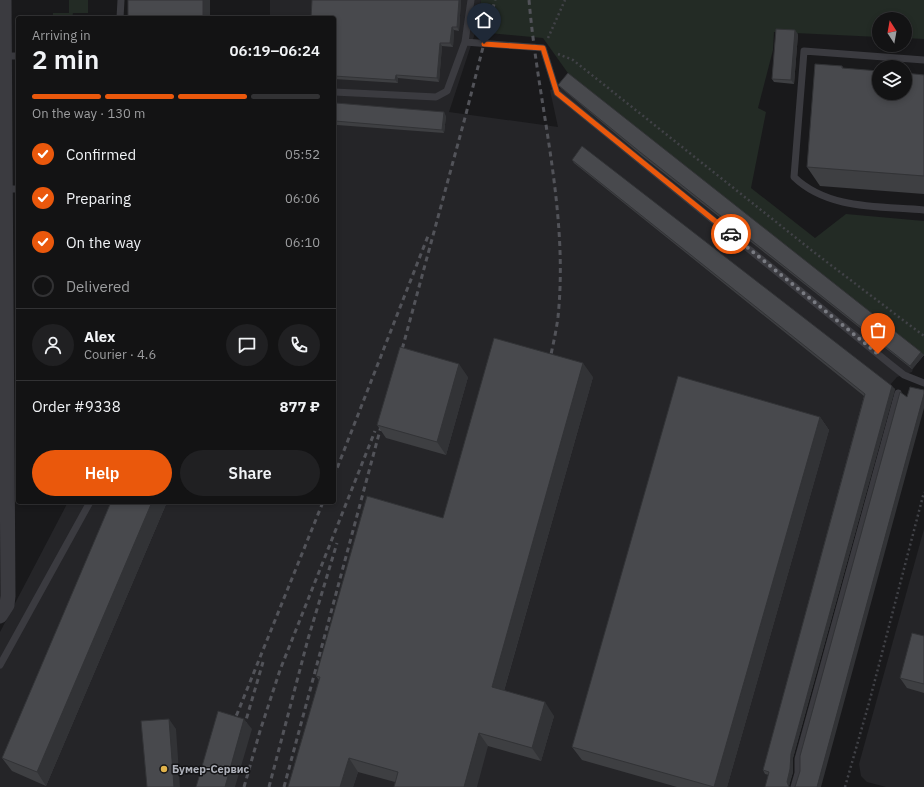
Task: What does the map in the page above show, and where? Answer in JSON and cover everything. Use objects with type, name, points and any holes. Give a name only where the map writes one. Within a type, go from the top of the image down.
[{"type":"street","points":[[0,616],[6,605],[8,596],[12,189],[11,56],[3,10]]},
{"type":"lane","points":[[120,0],[120,16]]},
{"type":"lane","points":[[336,92],[436,97],[447,91],[465,42],[471,0]]},
{"type":"lane","points":[[465,42],[543,48],[557,93],[890,364],[904,375],[924,383]]},
{"type":"lane","points":[[924,60],[804,51],[794,177],[803,186],[829,199],[850,204],[924,210]]},
{"type":"lane","points":[[794,787],[800,751],[898,393]]},
{"type":"lane","points":[[0,665],[89,504]]},
{"type":"path","points":[[565,0],[543,48],[573,60],[816,254],[924,336]]},
{"type":"path","points":[[845,787],[869,703],[924,492]]},
{"type":"shaded area","points":[[69,0],[88,0],[88,13],[73,13],[72,16],[53,16],[53,13],[69,13]]},
{"type":"shaded area","points":[[270,0],[481,0],[478,24],[449,112],[558,127],[550,90],[556,88],[559,90],[570,76],[924,355],[912,372],[897,377],[890,385],[769,787],[0,787],[0,632],[67,504],[336,504],[336,16],[270,16]]},
{"type":"shaded area","points":[[481,0],[924,0],[924,39],[912,38],[912,12],[872,12],[872,37],[774,32],[773,50],[758,108],[766,112],[751,188],[815,238],[846,214],[924,221],[924,355],[570,76],[543,38],[479,32]]},
{"type":"shaded area","points":[[924,529],[924,787],[886,787],[867,782],[861,776],[859,764]]},
{"type":"building","points":[[128,0],[203,0],[203,16],[128,16]]},
{"type":"building","points":[[312,0],[459,0],[457,27],[452,27],[450,43],[440,43],[437,78],[396,75],[395,80],[336,76],[336,16],[311,16]]},
{"type":"building","points":[[776,29],[795,30],[791,80],[772,79]]},
{"type":"building","points":[[815,64],[872,70],[872,100],[912,100],[912,74],[924,75],[924,176],[807,167]]},
{"type":"building","points":[[568,73],[921,352],[910,366],[640,152],[558,85]]},
{"type":"building","points":[[336,103],[444,112],[442,130],[336,121]]},
{"type":"building","points":[[582,146],[892,386],[791,754],[787,782],[789,787],[765,787],[769,772],[763,770],[865,394],[572,160]]},
{"type":"building","points":[[494,338],[583,363],[492,687],[545,702],[532,748],[479,733],[464,787],[394,787],[398,772],[349,758],[340,787],[288,787],[320,677],[316,676],[367,496],[443,518]]},
{"type":"building","points":[[400,347],[459,364],[437,442],[377,425]]},
{"type":"building","points":[[678,376],[820,417],[714,787],[572,747]]},
{"type":"building","points":[[910,387],[924,390],[817,787],[795,787],[800,771],[800,756],[900,392],[907,397]]},
{"type":"building","points":[[110,504],[151,504],[37,772],[2,758]]},
{"type":"building","points":[[912,633],[924,636],[924,684],[900,678]]},
{"type":"building","points":[[218,711],[244,719],[225,787],[196,787]]},
{"type":"building","points":[[169,719],[174,787],[147,787],[141,721]]},
{"type":"railway","points":[[400,357],[466,114],[495,0]]},
{"type":"railway","points":[[529,0],[533,40],[551,158],[559,237],[560,277],[558,317],[549,364]]},
{"type":"railway","points":[[336,471],[428,236]]},
{"type":"railway","points":[[284,787],[383,419]]},
{"type":"railway","points":[[244,787],[280,670],[375,431]]},
{"type":"railway","points":[[233,724],[322,504]]},
{"type":"railway","points":[[269,787],[308,639],[337,543]]},
{"type":"railway","points":[[244,727],[263,662]]},
{"type":"way so far","points":[[731,234],[878,354]]},
{"type":"place","name":"Бумер-Сервис","points":[[164,769]]},
{"type":"route","points":[[484,44],[543,48],[557,93],[731,234]]}]
